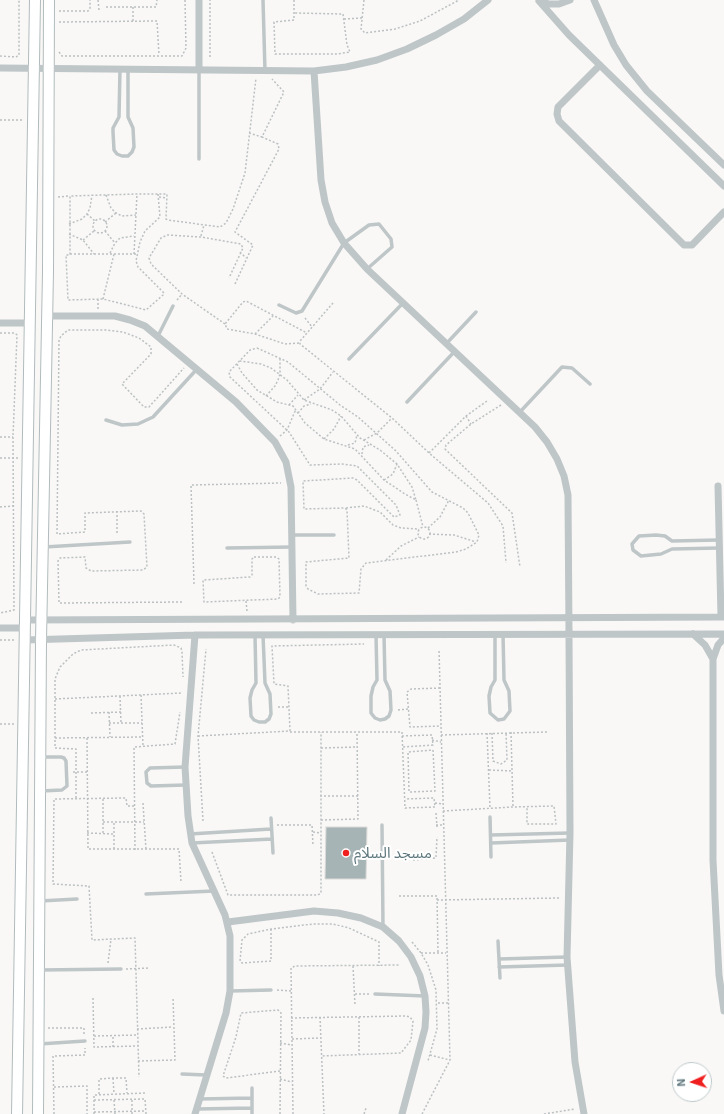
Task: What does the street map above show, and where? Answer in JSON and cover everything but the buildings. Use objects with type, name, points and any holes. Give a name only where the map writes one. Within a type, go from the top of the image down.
[{"type":"street","points":[[17,1114],[35,0]]},
{"type":"street","points":[[38,1114],[41,640],[48,316],[49,0]]},
{"type":"street","points":[[199,0],[199,70]]},
{"type":"street","points":[[0,68],[314,71],[352,66],[377,60],[436,36],[464,19],[488,0]]},
{"type":"street","points":[[538,1],[549,4],[559,4],[570,0]]},
{"type":"street","points":[[594,0],[614,45],[626,65],[647,91],[724,166]]},
{"type":"street","points":[[538,1],[569,35],[724,186]]},
{"type":"street","points":[[600,65],[558,107],[557,114],[560,121],[684,245],[692,245],[724,212]]},
{"type":"street","points":[[314,71],[321,180],[325,202],[332,223],[344,243],[367,269],[519,412],[547,442],[557,458],[564,476],[568,495],[569,617],[570,837],[568,965],[575,1062],[584,1112]]},
{"type":"street","points":[[30,272],[48,272]]},
{"type":"street","points":[[48,316],[114,316],[135,322],[158,336],[197,368],[236,402],[275,442],[286,462],[291,482],[293,620]]},
{"type":"street","points":[[0,323],[29,323]]},
{"type":"street","points":[[28,388],[46,388]]},
{"type":"street","points":[[0,628],[42,620],[723,617],[719,548],[718,486]]},
{"type":"street","points":[[25,640],[195,635],[569,633],[724,634]]},
{"type":"street","points":[[693,634],[705,645],[713,659]]},
{"type":"street","points":[[195,635],[185,767],[190,834],[192,843],[228,922],[230,936],[230,991],[221,1034],[206,1075],[195,1112]]},
{"type":"street","points":[[724,638],[718,645],[713,659],[713,860],[719,975],[724,1011]]},
{"type":"street","points":[[228,922],[314,911],[338,913],[361,918],[383,927],[399,941],[411,957],[420,976],[425,996],[425,1028],[402,1114]]},
{"type":"lane","points":[[263,0],[265,71]]},
{"type":"lane","points":[[120,69],[119,117],[113,128],[113,132],[114,150],[117,154],[122,156],[128,156],[134,147],[132,128],[128,117],[128,69]]},
{"type":"lane","points":[[199,70],[199,159]]},
{"type":"lane","points":[[279,305],[296,313],[300,312],[344,243],[372,224],[378,224],[393,243],[390,250],[367,269]]},
{"type":"lane","points":[[349,359],[403,303]]},
{"type":"lane","points":[[158,336],[173,306]]},
{"type":"lane","points":[[446,344],[476,312]]},
{"type":"lane","points":[[407,402],[455,351]]},
{"type":"lane","points":[[519,412],[562,367],[572,368],[590,384]]},
{"type":"lane","points":[[106,420],[122,425],[138,424],[153,418],[197,368]]},
{"type":"lane","points":[[292,535],[334,535]]},
{"type":"lane","points":[[719,540],[672,540],[665,536],[656,535],[639,536],[632,544],[633,550],[642,556],[661,554],[672,549],[719,548]]},
{"type":"lane","points":[[43,547],[130,542]]},
{"type":"lane","points":[[227,548],[292,547]]},
{"type":"lane","points":[[376,634],[377,680],[371,691],[372,713],[375,718],[380,720],[389,716],[392,710],[390,691],[385,680],[384,634]]},
{"type":"lane","points":[[494,634],[495,680],[491,687],[489,696],[490,713],[498,720],[508,716],[510,711],[509,691],[504,680],[502,634]]},
{"type":"lane","points":[[255,635],[256,681],[250,694],[251,716],[254,720],[265,722],[271,714],[270,694],[265,683],[263,635]]},
{"type":"lane","points":[[40,757],[62,757],[66,759],[67,786],[62,790],[40,791]]},
{"type":"lane","points":[[185,767],[150,768],[146,772],[147,783],[151,786],[186,785]]},
{"type":"lane","points":[[490,817],[491,857]]},
{"type":"lane","points":[[271,818],[273,853]]},
{"type":"lane","points":[[382,825],[383,927]]},
{"type":"lane","points":[[190,834],[271,827]]},
{"type":"lane","points":[[490,835],[570,837]]},
{"type":"lane","points":[[491,843],[570,837]]},
{"type":"lane","points":[[192,843],[272,839]]},
{"type":"lane","points":[[146,894],[214,891]]},
{"type":"lane","points":[[39,901],[77,899]]},
{"type":"lane","points":[[498,941],[500,978]]},
{"type":"lane","points":[[499,959],[568,957]]},
{"type":"lane","points":[[499,967],[568,965]]},
{"type":"lane","points":[[39,970],[121,969]]},
{"type":"lane","points":[[230,991],[271,990]]},
{"type":"lane","points":[[375,994],[425,996]]},
{"type":"lane","points":[[38,1044],[85,1041]]},
{"type":"lane","points":[[182,1074],[206,1075]]},
{"type":"lane","points":[[252,1088],[252,1114]]},
{"type":"lane","points":[[198,1100],[252,1098]]},
{"type":"lane","points":[[195,1112],[252,1108]]},
{"type":"path","points":[[0,56],[15,57],[19,55],[19,0]]},
{"type":"path","points":[[90,0],[90,9],[88,11],[59,12],[59,22],[157,22],[159,56]]},
{"type":"path","points":[[98,0],[99,10]]},
{"type":"path","points":[[106,7],[156,7],[157,0]]},
{"type":"path","points":[[58,50],[62,56],[182,56],[185,52],[186,0]]},
{"type":"path","points":[[210,0],[210,57]]},
{"type":"path","points":[[294,0],[295,13],[293,21],[274,22],[276,54],[337,54],[349,52],[344,18],[341,13],[295,13]]},
{"type":"path","points":[[364,0],[361,29],[364,33],[384,31],[420,21],[459,0]]},
{"type":"path","points":[[133,7],[133,21]]},
{"type":"path","points":[[344,18],[362,18]]},
{"type":"path","points":[[48,197],[167,194],[167,220],[223,226],[233,209],[245,173],[258,71]]},
{"type":"path","points":[[262,137],[284,92],[265,71]]},
{"type":"path","points":[[0,120],[33,120]]},
{"type":"path","points":[[235,284],[252,244],[235,232],[279,149],[278,144],[249,133]]},
{"type":"path","points":[[134,254],[137,194]]},
{"type":"path","points":[[137,254],[66,255],[67,299],[103,299],[146,310],[163,295],[164,293],[138,267],[136,261],[140,242],[146,231],[160,217],[158,194]]},
{"type":"path","points":[[69,224],[82,219],[87,214],[90,208],[92,195]]},
{"type":"path","points":[[106,195],[107,201],[116,213],[122,216],[136,215]]},
{"type":"path","points":[[70,196],[70,254]]},
{"type":"path","points":[[158,197],[167,198]]},
{"type":"path","points":[[105,222],[116,213]]},
{"type":"path","points":[[87,214],[96,221]]},
{"type":"path","points":[[94,230],[93,225],[96,221],[101,219],[107,225],[105,231]]},
{"type":"path","points":[[201,237],[204,225]]},
{"type":"path","points":[[94,230],[99,233],[105,231]]},
{"type":"path","points":[[83,240],[94,230]]},
{"type":"path","points":[[105,231],[114,242]]},
{"type":"path","points":[[69,234],[83,240],[94,254]]},
{"type":"path","points":[[109,254],[114,242],[120,238],[134,236]]},
{"type":"path","points":[[229,278],[243,248],[241,244],[201,237],[164,236],[150,255],[150,262],[182,294],[225,324],[227,329],[254,334],[284,343],[300,343],[333,372],[392,418],[429,453],[484,500],[502,522],[506,563]]},
{"type":"path","points":[[240,252],[246,258]]},
{"type":"path","points":[[103,299],[114,254]]},
{"type":"path","points":[[225,324],[244,301],[307,333]]},
{"type":"path","points":[[300,343],[300,341],[333,304]]},
{"type":"path","points":[[300,312],[312,327]]},
{"type":"path","points":[[254,334],[273,315]]},
{"type":"path","points":[[182,602],[59,603],[58,559],[60,558],[85,557],[86,568],[91,571],[146,569],[144,513],[140,510],[85,513],[85,532],[57,534],[61,336],[68,330],[107,330],[123,332],[139,338],[151,347],[151,354],[122,384],[144,407],[149,407],[189,362]]},
{"type":"path","points":[[0,333],[15,333],[17,335],[13,437],[14,610],[0,613]]},
{"type":"path","points":[[345,508],[347,510],[349,558],[306,562],[307,588],[318,594],[359,594],[362,565],[369,562],[456,552],[466,549],[477,542],[479,535],[468,513],[449,500],[432,492],[378,434],[358,416],[320,389],[288,362],[254,349],[250,350],[229,372],[230,376],[287,430],[300,446],[310,465],[342,464],[357,466],[396,505],[400,515],[395,517],[361,482],[353,478],[303,481],[304,509],[364,506],[380,512],[393,525],[401,528],[428,528]]},
{"type":"path","points":[[266,396],[275,386],[280,374],[280,359]]},
{"type":"path","points":[[240,361],[261,364],[280,374],[304,400],[311,404],[332,410],[341,416],[357,435],[370,445],[380,450],[397,464],[412,487],[422,527]]},
{"type":"path","points":[[237,364],[249,382],[266,396],[296,408],[298,413],[314,432],[324,439],[355,449],[384,480],[394,488],[416,500]]},
{"type":"path","points":[[304,400],[320,389],[333,372]]},
{"type":"path","points":[[289,405],[298,395]]},
{"type":"path","points":[[429,453],[466,416],[487,401]]},
{"type":"path","points":[[508,401],[471,424],[446,445],[445,450],[512,513],[520,568]]},
{"type":"path","points":[[298,413],[304,406],[311,404]]},
{"type":"path","points":[[287,430],[296,408]]},
{"type":"path","points":[[324,439],[334,429],[341,416]]},
{"type":"path","points":[[466,416],[471,424]]},
{"type":"path","points":[[364,440],[378,434],[392,418]]},
{"type":"path","points":[[347,446],[355,443],[357,435]]},
{"type":"path","points":[[0,437],[13,437]]},
{"type":"path","points":[[362,456],[363,447],[370,445]]},
{"type":"path","points":[[0,458],[13,458]]},
{"type":"path","points":[[384,480],[393,474],[397,464]]},
{"type":"path","points":[[194,584],[191,485],[291,482]]},
{"type":"path","points":[[428,528],[440,517],[449,500]]},
{"type":"path","points":[[0,507],[13,506]]},
{"type":"path","points":[[117,511],[117,543]]},
{"type":"path","points":[[428,528],[429,534]]},
{"type":"path","points":[[419,529],[419,537]]},
{"type":"path","points":[[386,560],[401,546],[419,537],[426,538],[429,534],[454,536],[477,542]]},
{"type":"path","points":[[254,557],[276,557],[279,559],[280,597],[278,599],[204,602],[203,580],[250,577],[252,575],[252,559],[254,557]]},
{"type":"path","points":[[289,732],[291,730],[288,685],[274,684],[272,647],[364,644]]},
{"type":"path","points":[[76,798],[76,749],[55,748],[55,679],[60,667],[73,654],[82,650],[177,646],[181,648],[183,657],[182,678]]},
{"type":"path","points":[[203,821],[198,736],[206,649]]},
{"type":"path","points":[[422,1114],[450,1060],[439,649]]},
{"type":"path","points":[[440,688],[409,690],[408,709],[410,727],[441,726]]},
{"type":"path","points":[[55,699],[182,693],[181,700]]},
{"type":"path","points":[[141,695],[142,746]]},
{"type":"path","points":[[120,696],[122,723]]},
{"type":"path","points":[[270,706],[290,707]]},
{"type":"path","points":[[135,850],[134,747],[176,744],[180,707]]},
{"type":"path","points":[[392,710],[408,709]]},
{"type":"path","points":[[109,712],[110,737]]},
{"type":"path","points":[[90,713],[121,712]]},
{"type":"path","points":[[110,723],[142,723]]},
{"type":"path","points":[[198,736],[289,732],[401,732],[403,747],[405,798],[406,808],[435,808],[433,798],[405,798]]},
{"type":"path","points":[[212,852],[228,895],[318,895],[321,893],[321,732]]},
{"type":"path","points":[[320,820],[357,820],[357,732]]},
{"type":"path","points":[[501,764],[507,760],[506,732]]},
{"type":"path","points":[[511,732],[513,807]]},
{"type":"path","points":[[441,735],[548,732]]},
{"type":"path","points":[[487,733],[490,808]]},
{"type":"path","points":[[492,733],[493,761],[501,764]]},
{"type":"path","points":[[402,736],[431,735],[432,740],[432,745],[403,747]]},
{"type":"path","points":[[55,738],[142,737]]},
{"type":"path","points":[[86,738],[88,849],[180,849],[181,882]]},
{"type":"path","points":[[432,740],[441,742]]},
{"type":"path","points":[[320,748],[357,746]]},
{"type":"path","points":[[433,750],[435,791],[409,792],[408,772],[408,752],[433,750]]},
{"type":"path","points":[[501,764],[501,771]]},
{"type":"path","points":[[489,770],[512,771]]},
{"type":"path","points":[[76,771],[87,772]]},
{"type":"path","points":[[320,796],[358,796]]},
{"type":"path","points":[[103,798],[103,833]]},
{"type":"path","points":[[134,806],[127,806],[126,798],[54,799],[53,884],[89,885],[92,940],[134,938],[139,1077]]},
{"type":"path","points":[[143,803],[146,850]]},
{"type":"path","points":[[435,803],[443,804]]},
{"type":"path","points":[[443,810],[554,806],[556,824],[527,824],[527,807]]},
{"type":"path","points":[[436,813],[436,827]]},
{"type":"path","points":[[103,822],[144,822]]},
{"type":"path","points":[[114,822],[114,849]]},
{"type":"path","points":[[436,824],[443,825]]},
{"type":"path","points":[[271,827],[311,825],[313,826],[313,846]]},
{"type":"path","points":[[313,832],[320,833]]},
{"type":"path","points":[[87,833],[114,834]]},
{"type":"path","points":[[413,860],[435,859],[437,856],[437,837]]},
{"type":"path","points":[[437,841],[444,841]]},
{"type":"path","points":[[399,896],[435,895],[437,900],[438,953]]},
{"type":"path","points":[[437,900],[568,898]]},
{"type":"path","points":[[271,929],[271,961],[242,963],[240,961],[242,940],[245,936],[253,932],[271,929],[313,924],[333,924],[349,928],[379,942],[379,966]]},
{"type":"path","points":[[107,969],[111,939]]},
{"type":"path","points":[[421,953],[446,953]]},
{"type":"path","points":[[293,1114],[291,1018],[292,967],[399,965]]},
{"type":"path","points":[[353,966],[355,1005]]},
{"type":"path","points":[[136,969],[150,968]]},
{"type":"path","points":[[271,990],[291,991]]},
{"type":"path","points":[[354,994],[375,994]]},
{"type":"path","points":[[138,1061],[175,1060],[173,997]]},
{"type":"path","points":[[93,998],[94,1047],[138,1046]]},
{"type":"path","points":[[438,1003],[448,1003]]},
{"type":"path","points":[[280,1071],[226,1078],[223,1075],[236,1037],[239,1015],[242,1012],[281,1011],[280,1114]]},
{"type":"path","points":[[291,1018],[406,1016],[410,1017],[413,1021],[411,1040],[401,1053],[321,1056]]},
{"type":"path","points":[[359,1017],[359,1054]]},
{"type":"path","points":[[320,1018],[324,1114]]},
{"type":"path","points":[[137,1029],[174,1027]]},
{"type":"path","points":[[94,1036],[138,1035]]},
{"type":"path","points":[[113,1036],[113,1047]]},
{"type":"path","points":[[292,1039],[320,1038]]},
{"type":"path","points":[[280,1043],[292,1045]]},
{"type":"path","points":[[430,1055],[450,1060]]},
{"type":"path","points":[[98,1094],[99,1079],[113,1078],[126,1078],[127,1093]]},
{"type":"path","points":[[113,1078],[114,1094]]},
{"type":"path","points":[[280,1079],[292,1082]]},
{"type":"path","points":[[54,1087],[87,1086],[87,1114]]},
{"type":"path","points":[[94,1100],[145,1099],[146,1113],[94,1113],[94,1100],[94,1095],[145,1093]]},
{"type":"path","points":[[132,1099],[132,1113]]},
{"type":"path","points":[[114,1100],[115,1113]]},
{"type":"path","points":[[364,1114],[366,1108]]},
{"type":"path","points":[[544,1114],[584,1112]]},
{"type":"place","name":"مسجد السلام","points":[[346,853]]}]
